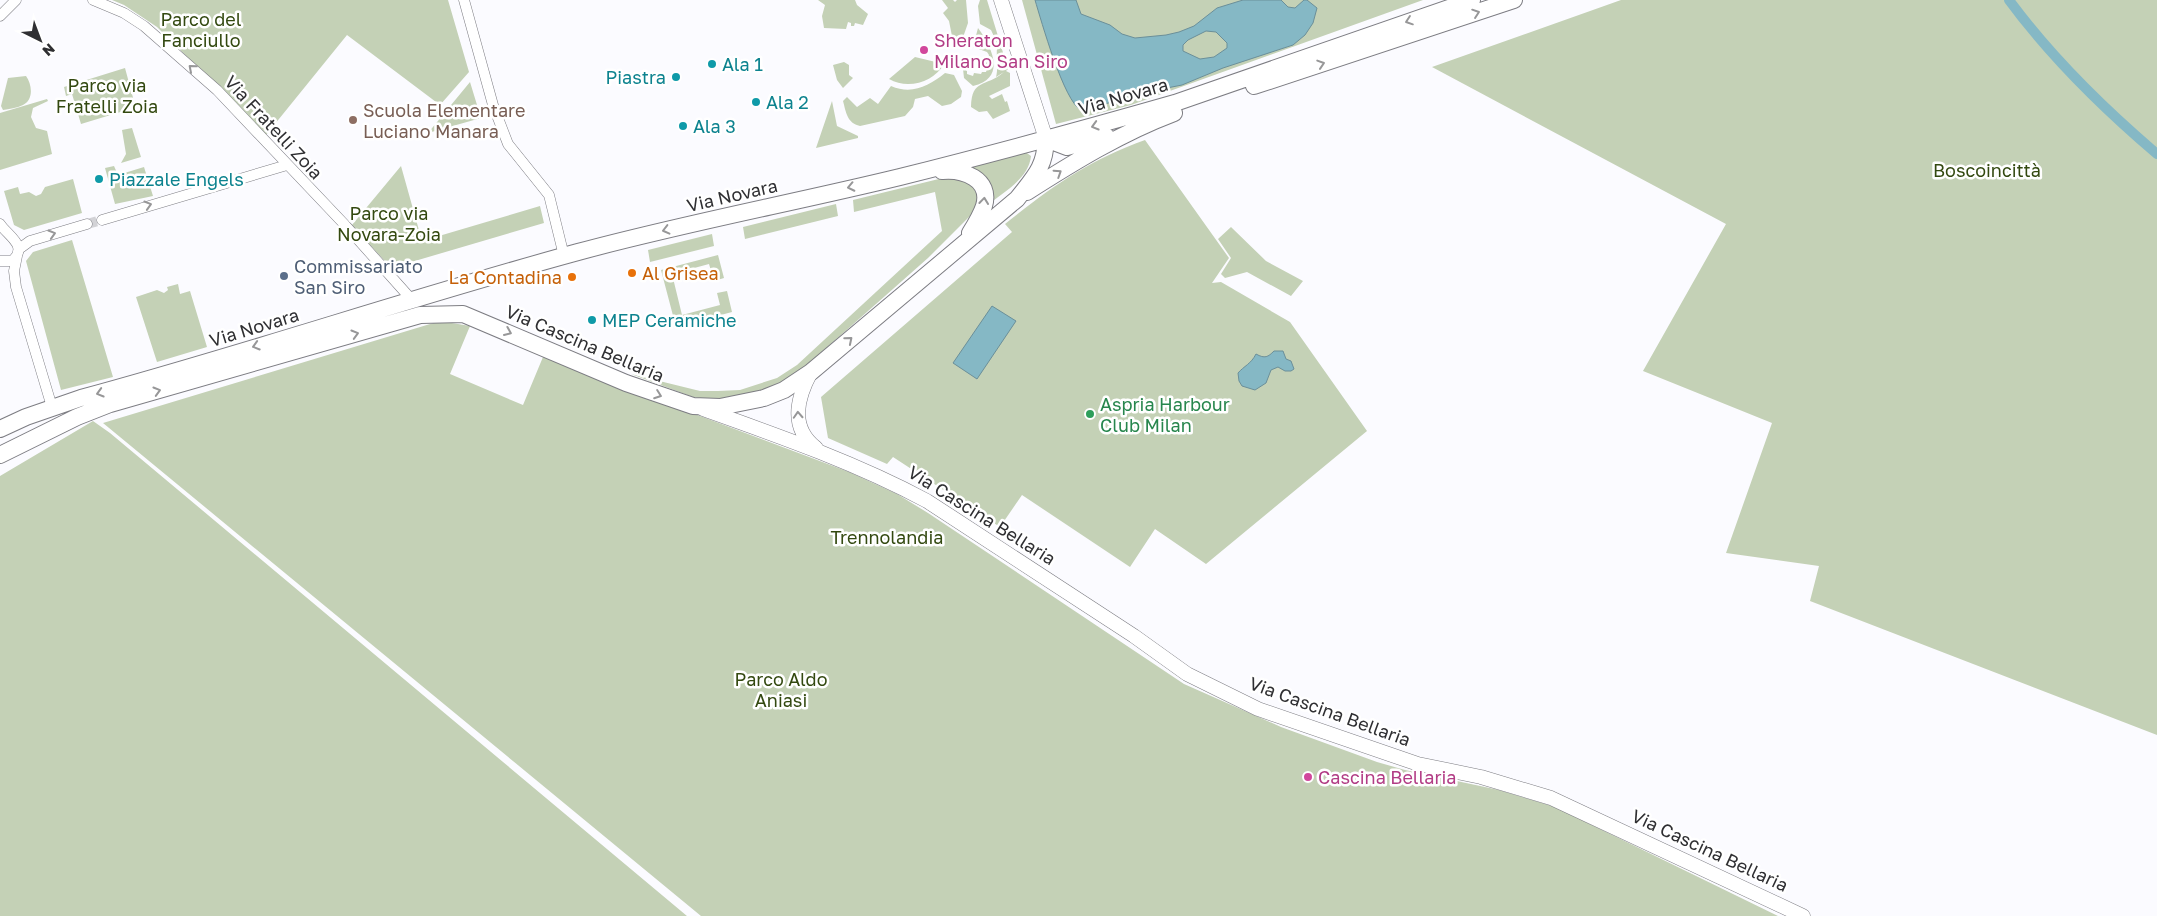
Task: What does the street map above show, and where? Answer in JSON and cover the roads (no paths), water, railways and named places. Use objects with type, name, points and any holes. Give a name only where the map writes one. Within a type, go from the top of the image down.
[{"type":"main road","name":"Via Novara","points":[[2,427],[52,407],[564,256],[714,219],[899,177],[1175,103],[1472,0]]},
{"type":"main road","name":"Via Novara","points":[[1017,199],[1090,152],[1154,121],[1192,106],[1514,0]]},
{"type":"main road","points":[[1017,199],[1046,157],[1046,139],[1067,147],[1154,121]]},
{"type":"main road","points":[[899,177],[950,170],[965,172],[980,182],[985,194],[984,208],[964,244]]},
{"type":"main road","name":"Via Cascina Bellaria","points":[[463,314],[626,383],[692,406],[720,407],[764,398],[784,390],[811,372],[1017,199]]},
{"type":"main road","points":[[463,314],[456,303],[456,296],[464,285]]},
{"type":"main road","name":"Via Novara","points":[[0,455],[77,417],[110,404],[420,315],[463,314]]},
{"type":"main road","points":[[0,448],[51,416],[52,407],[77,417]]},
{"type":"street","points":[[0,14],[5,0]]},
{"type":"street","points":[[0,14],[16,0]]},
{"type":"street","name":"Via Fratelli Zoia","points":[[93,0],[124,13],[144,26],[217,90],[345,225],[412,300]]},
{"type":"street","points":[[464,0],[493,106],[508,144],[549,195],[564,256]]},
{"type":"street","points":[[1002,0],[1046,139]]},
{"type":"street","points":[[102,220],[287,165]]},
{"type":"street","points":[[0,224],[4,235],[16,240],[18,252],[14,270],[16,287]]},
{"type":"street","points":[[0,262],[8,262],[30,241],[87,224]]},
{"type":"street","points":[[0,262],[8,271],[16,287],[52,407]]},
{"type":"street","name":"Via Cascina Bellaria","points":[[811,372],[798,401],[797,418],[804,437],[821,452]]},
{"type":"street","name":"Via Cascina Bellaria","points":[[692,406],[821,452],[927,501],[1134,636],[1187,674],[1258,709],[1418,764],[1490,779],[1551,798],[1803,916]]},
{"type":"water","points":[[1035,0],[1076,0],[1081,14],[1110,25],[1122,34],[1135,38],[1179,32],[1194,26],[1217,8],[1243,0],[1281,0],[1288,7],[1295,8],[1304,0],[1307,0],[1317,8],[1313,23],[1305,35],[1293,45],[1223,68],[1182,85],[1127,96],[1100,106],[1081,110],[1074,104],[1067,92]],"holes":[[[1206,31],[1216,32],[1227,43],[1227,48],[1214,57],[1200,59],[1183,51],[1183,45],[1188,40]]]},
{"type":"water","points":[[992,306],[1016,321],[977,379],[953,363]]},
{"type":"water","points":[[1274,351],[1283,351],[1286,359],[1291,361],[1294,369],[1285,371],[1278,367],[1271,370],[1266,383],[1255,390],[1242,386],[1238,373],[1250,363],[1256,354],[1266,357]]},
{"type":"waterway","points":[[2009,0],[2042,42],[2078,81],[2157,154]]},
{"type":"tunnel","points":[[87,224],[102,220]]},
{"type":"place","name":"Sheraton Milano San Siro","points":[[924,50]]},
{"type":"place","name":"Ala 1","points":[[712,64]]},
{"type":"place","name":"Piastra","points":[[676,77]]},
{"type":"place","name":"Ala 2","points":[[756,102]]},
{"type":"place","name":"Scuola Elementare Luciano Manara","points":[[353,120]]},
{"type":"place","name":"Ala 3","points":[[683,126]]},
{"type":"place","name":"Piazzale Engels","points":[[99,179]]},
{"type":"place","name":"Al Grisea","points":[[632,273]]},
{"type":"place","name":"Commissariato San Siro","points":[[284,276]]},
{"type":"place","name":"La Contadina","points":[[572,277]]},
{"type":"place","name":"MEP Ceramiche","points":[[592,320]]},
{"type":"place","name":"Aspria Harbour Club Milan","points":[[1090,414]]},
{"type":"place","name":"Cascina Bellaria","points":[[1308,777]]},
{"type":"park label","name":"Parco del Fanciullo","points":[[201,29]]},
{"type":"park label","name":"Parco via Fratelli Zoia","points":[[107,95]]},
{"type":"park label","name":"Boscoincittà","points":[[1987,170]]},
{"type":"park label","name":"Parco via Novara-Zoia","points":[[389,223]]},
{"type":"park label","name":"Trennolandia","points":[[887,537]]},
{"type":"park label","name":"Parco Aldo Aniasi","points":[[781,690]]}]
